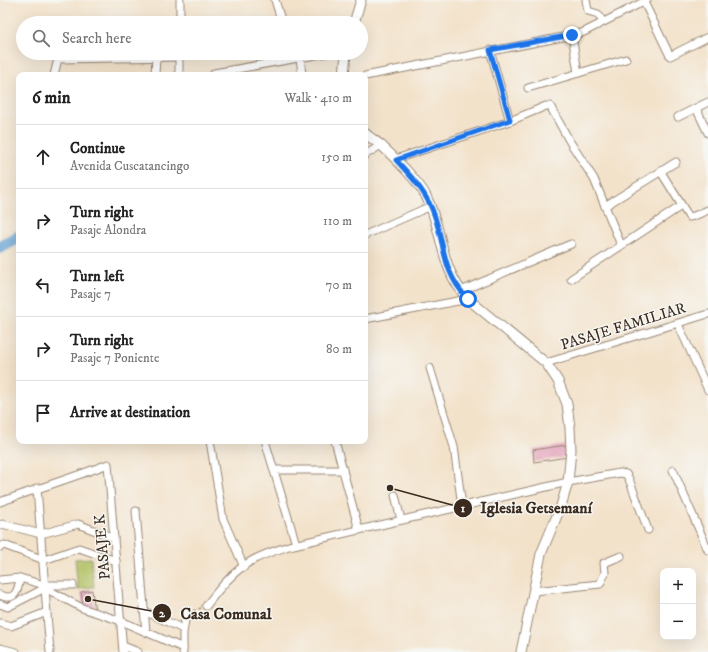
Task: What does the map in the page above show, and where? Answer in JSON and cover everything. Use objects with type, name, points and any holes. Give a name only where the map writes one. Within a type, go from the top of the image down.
[{"type":"street","points":[[180,0],[180,16]]},
{"type":"street","points":[[275,0],[280,16]]},
{"type":"street","points":[[356,16],[361,0]]},
{"type":"street","points":[[586,0],[588,11],[598,14],[603,22]]},
{"type":"street","points":[[368,75],[584,32],[645,1],[670,56],[708,37]]},
{"type":"street","points":[[572,35],[578,73]]},
{"type":"street","points":[[490,50],[510,120]]},
{"type":"street","points":[[528,88],[626,59]]},
{"type":"street","points":[[55,72],[58,60]]},
{"type":"street","points":[[155,72],[156,60]]},
{"type":"street","points":[[179,60],[179,72]]},
{"type":"street","points":[[220,72],[289,60]]},
{"type":"street","points":[[300,60],[302,72]]},
{"type":"street","points":[[344,72],[345,60]]},
{"type":"street","points":[[678,117],[708,102]]},
{"type":"street","points":[[396,160],[546,106],[550,106],[570,142],[594,179],[621,245]]},
{"type":"street","points":[[696,108],[708,132]]},
{"type":"street","points":[[368,135],[381,145],[396,160],[425,194],[431,206],[448,268],[461,292],[546,363],[558,381],[567,404],[571,450],[568,482],[561,506],[541,554],[521,652]]},
{"type":"street","points":[[368,153],[381,145]]},
{"type":"street","points":[[605,206],[676,162]]},
{"type":"street","points":[[661,172],[689,217],[708,210]]},
{"type":"street","points":[[368,234],[431,206]]},
{"type":"street","points":[[571,279],[682,206]]},
{"type":"street","points":[[461,292],[572,244]]},
{"type":"street","points":[[368,318],[468,299]]},
{"type":"street","name":"PASAJE FAMILIAR","points":[[546,363],[708,314]]},
{"type":"street","points":[[678,324],[708,390]]},
{"type":"street","points":[[430,368],[454,447],[462,506]]},
{"type":"street","points":[[210,444],[223,519],[244,567]]},
{"type":"street","points":[[266,444],[296,544]]},
{"type":"street","points":[[336,444],[359,530]]},
{"type":"street","name":"PASAJE K","points":[[37,488],[75,478],[108,464],[123,649]]},
{"type":"street","points":[[274,470],[343,470]]},
{"type":"street","points":[[673,470],[708,550]]},
{"type":"street","points":[[206,606],[221,587],[253,560],[296,544],[568,482],[620,472],[626,474],[629,479],[648,530]]},
{"type":"street","points":[[0,502],[37,488],[44,560],[44,586],[50,652]]},
{"type":"street","points":[[395,494],[401,520]]},
{"type":"street","points":[[136,512],[146,632]]},
{"type":"street","points":[[1,524],[41,534],[78,524],[114,538]]},
{"type":"street","points":[[2,546],[44,560],[79,548],[116,562]]},
{"type":"street","points":[[534,591],[600,584],[605,573],[604,563],[621,556]]},
{"type":"street","points":[[0,596],[8,598],[14,596],[20,578]]},
{"type":"street","points":[[0,580],[20,578],[44,586],[82,608],[121,621],[183,650],[183,629],[186,613]]},
{"type":"street","points":[[0,604],[8,607],[44,586],[73,584]]},
{"type":"street","points":[[144,611],[183,629]]},
{"type":"street","points":[[0,623],[10,626],[46,612]]},
{"type":"street","points":[[0,648],[14,651]]},
{"type":"street","points":[[123,649],[138,652]]},
{"type":"path","points":[[186,613],[206,606]]},
{"type":"green space","points":[[91,558],[94,587],[78,589],[75,559]]},
{"type":"building","points":[[566,445],[568,457],[534,462],[533,450]]},
{"type":"building","points":[[92,590],[95,611],[83,607],[81,592]]},
{"type":"waterway","points":[[0,247],[16,239]]},
{"type":"place","name":"Iglesia Getsemaní","points":[[390,488]]},
{"type":"place","name":"Casa Comunal","points":[[88,599]]},
{"type":"route","points":[[468,299],[461,292],[448,268],[433,211],[425,194],[396,160],[510,120],[490,50],[572,35]]}]
